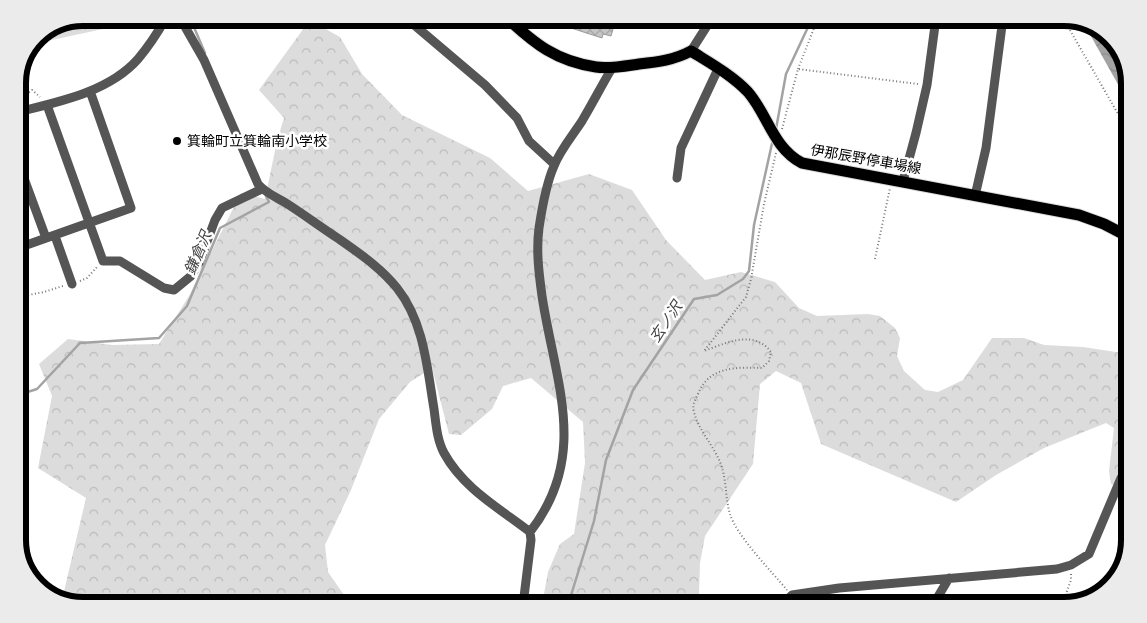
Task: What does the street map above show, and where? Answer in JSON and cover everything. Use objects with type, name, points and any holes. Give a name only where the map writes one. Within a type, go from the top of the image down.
[{"type":"main road","points":[[516,26],[545,50],[568,60],[597,68],[612,68],[676,58],[691,51]]},
{"type":"main road","name":"伊那辰野停車場線","points":[[691,51],[741,85],[749,94],[778,142],[790,155],[802,163],[1079,215],[1121,233]]},
{"type":"street","points":[[26,110],[90,91],[115,79],[138,60],[162,26]]},
{"type":"street","points":[[185,26],[204,60],[262,189],[288,204],[376,266],[397,288],[406,301],[419,329],[424,347],[439,438],[444,452],[459,476],[476,492],[530,532]]},
{"type":"street","points":[[415,26],[485,85],[517,118],[529,140],[554,164]]},
{"type":"street","points":[[691,51],[707,26]]},
{"type":"street","points":[[897,180],[916,133],[926,85],[935,26]]},
{"type":"street","points":[[975,196],[986,148],[1002,26]]},
{"type":"street","points":[[524,597],[531,540],[530,532],[555,489],[562,466],[565,431],[562,400],[538,270],[539,229],[554,164],[583,119],[612,68]]},
{"type":"street","points":[[677,178],[681,148],[718,68]]},
{"type":"street","points":[[26,245],[131,208],[90,91]]},
{"type":"street","points":[[47,105],[103,261],[120,262],[164,288],[174,290],[191,276],[199,263],[214,220],[222,208],[262,189]]},
{"type":"street","points":[[26,181],[72,284]]},
{"type":"street","points":[[792,595],[839,588],[1057,569],[1071,565],[1089,554],[1121,478]]},
{"type":"street","points":[[938,597],[949,578]]},
{"type":"path","points":[[792,595],[742,535],[730,515],[722,466],[715,449],[700,425],[693,405],[700,389],[712,374],[743,367],[762,368],[769,361],[771,352],[766,345],[758,340],[735,340],[704,351],[746,297],[778,142],[798,69],[815,26]]},
{"type":"path","points":[[1068,27],[1121,119]]},
{"type":"path","points":[[798,69],[926,85]]},
{"type":"path","points":[[26,95],[32,90],[47,105]]},
{"type":"path","points":[[875,259],[897,180]]},
{"type":"path","points":[[1065,597],[1071,580],[1071,565]]},
{"type":"green space","points":[[83,26],[117,26],[45,42],[65,29]]},
{"type":"green space","points":[[307,26],[320,26],[340,37],[362,74],[402,115],[490,158],[528,191],[589,174],[632,190],[666,240],[705,280],[741,272],[775,282],[799,308],[817,316],[868,314],[880,316],[895,328],[900,338],[897,356],[904,371],[925,390],[938,392],[963,380],[992,338],[1024,338],[1044,345],[1083,347],[1121,353],[1121,488],[1111,484],[1109,471],[1114,428],[1106,423],[1044,448],[996,475],[956,502],[821,444],[801,383],[776,371],[760,384],[753,464],[705,536],[700,563],[698,597],[543,597],[548,572],[560,544],[574,534],[585,463],[583,422],[531,378],[503,386],[492,409],[461,435],[449,434],[432,368],[410,382],[379,419],[351,490],[325,545],[328,572],[345,597],[83,597],[64,593],[86,498],[38,468],[52,396],[39,364],[68,339],[112,345],[159,344],[189,296],[241,193],[265,199],[277,141],[284,118],[259,90]]},
{"type":"water","points":[[1089,32],[1101,40],[1115,58],[1120,72],[1121,90]]},
{"type":"building","points":[[571,26],[614,26],[611,36],[603,34],[602,38],[571,28]]},
{"type":"waterway","name":"鎌倉沢","points":[[193,26],[205,53]]},
{"type":"waterway","name":"玄ノ沢","points":[[776,129],[786,74],[809,26]]},
{"type":"waterway","name":"玄ノ沢","points":[[570,597],[594,521],[606,460],[633,390],[694,299],[717,295],[743,279],[749,271],[754,225],[773,139]]},
{"type":"waterway","name":"鎌倉沢","points":[[26,392],[37,389],[80,343],[159,338],[187,306],[220,228],[269,202],[265,194]]},
{"type":"place","name":"箕輪町立箕輪南小学校","points":[[177,141]]}]
